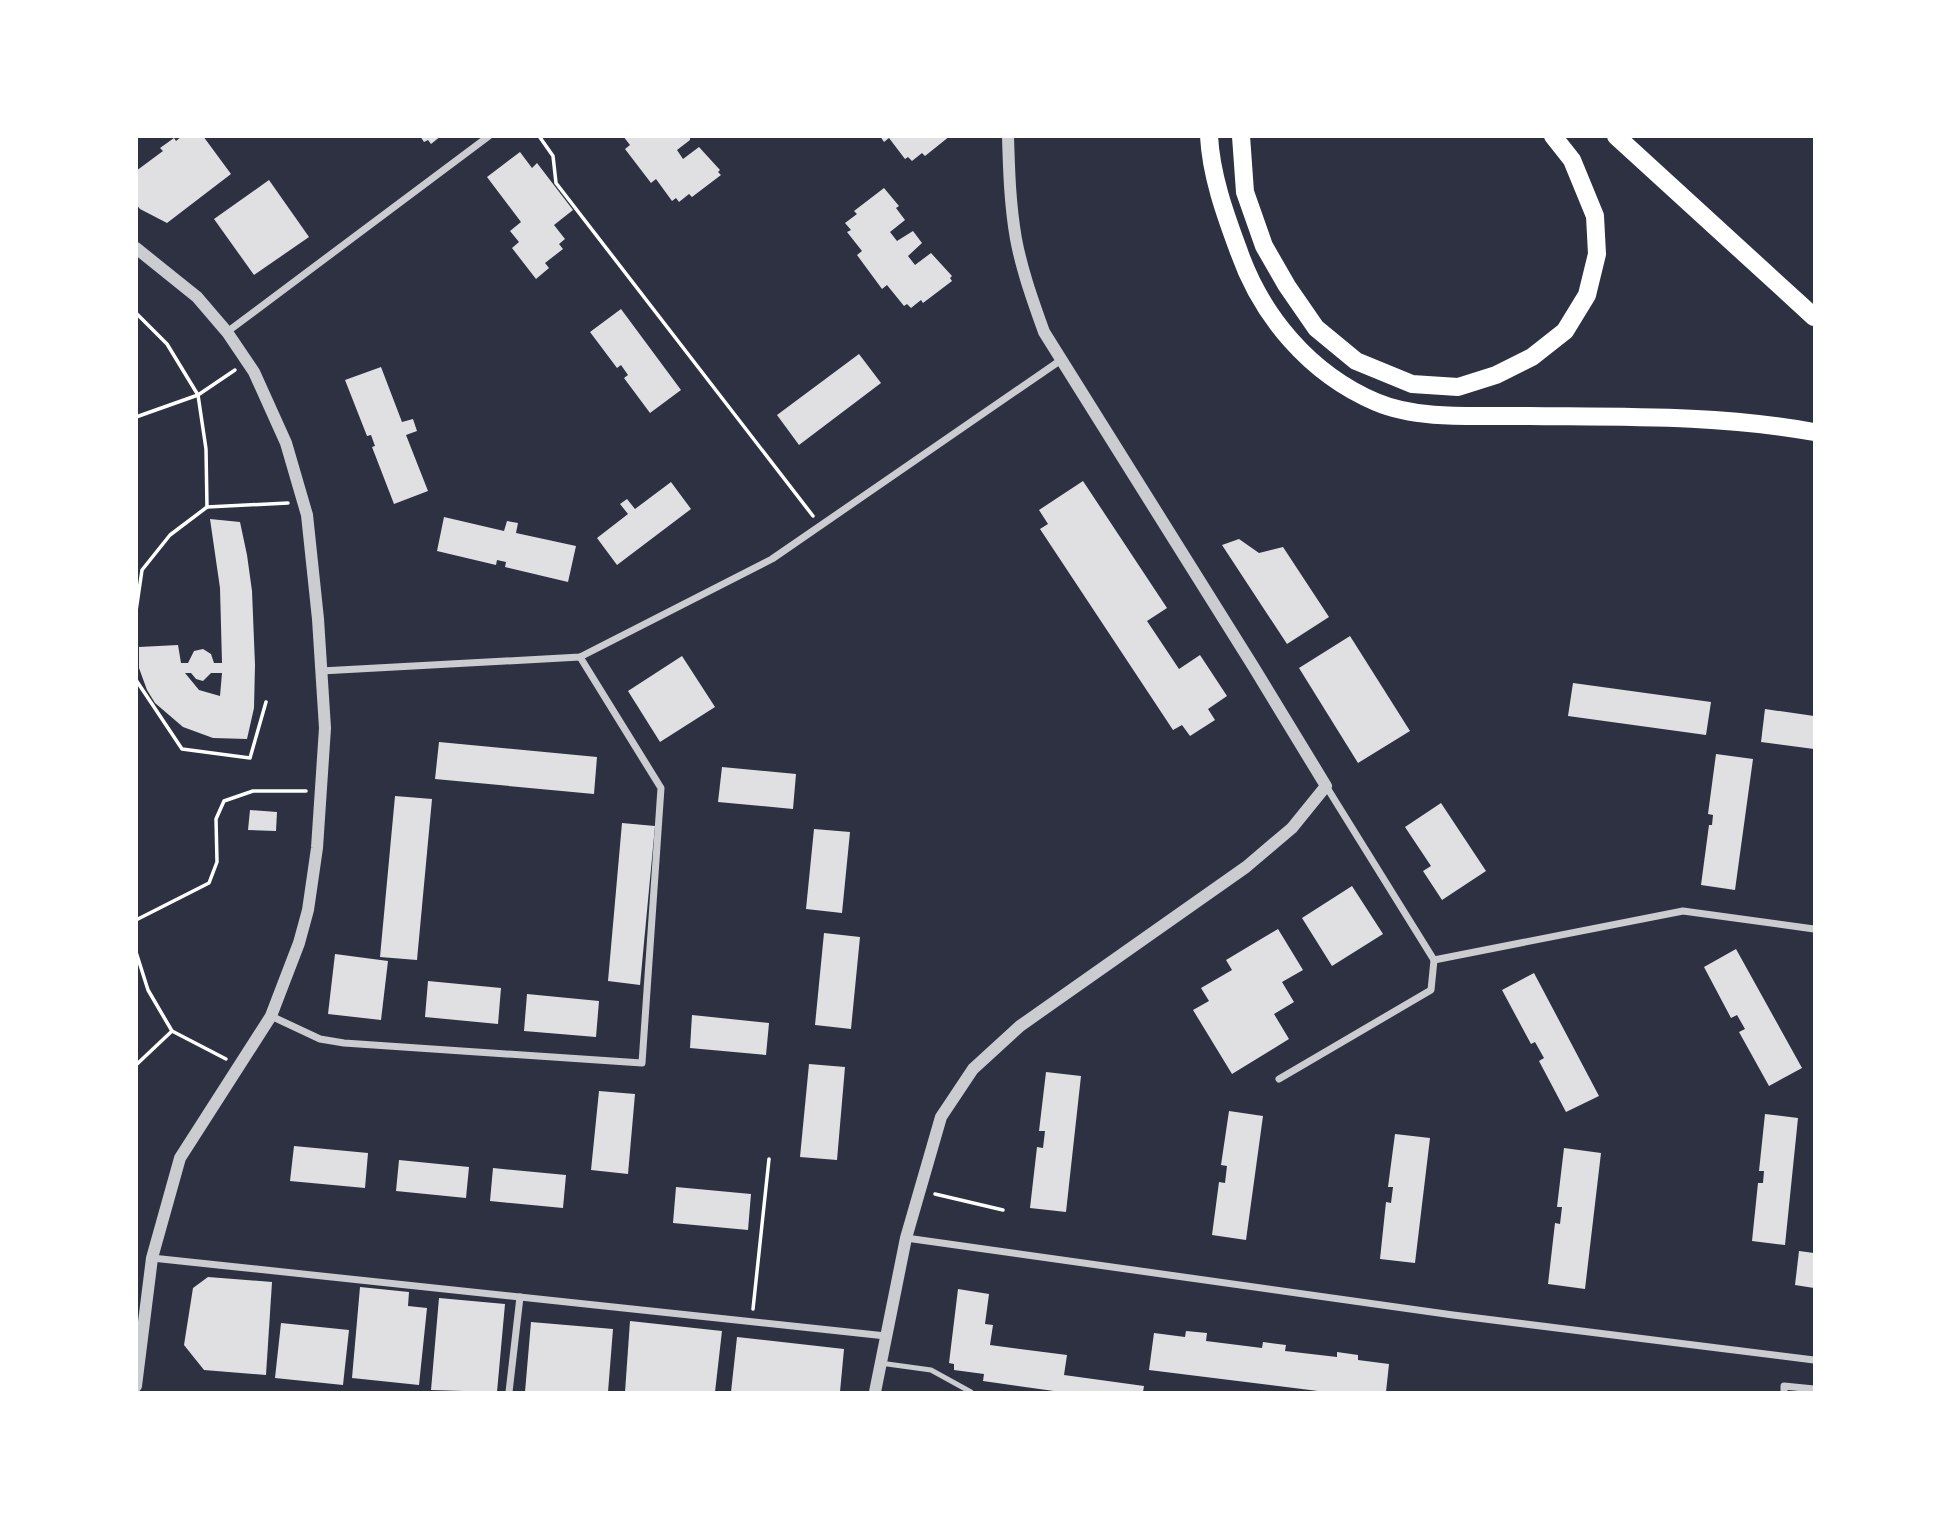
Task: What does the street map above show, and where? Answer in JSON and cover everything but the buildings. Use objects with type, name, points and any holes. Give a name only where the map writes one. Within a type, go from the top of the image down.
[{"type":"highway","points":[[1209,136],[1223,209],[1247,275],[1264,303],[1294,345],[1334,380],[1378,403],[1424,414],[1686,418],[1763,423],[1815,432]]},
{"type":"highway","points":[[1241,136],[1245,191],[1264,246],[1316,328],[1356,361],[1412,384],[1458,387],[1496,375],[1532,358],[1565,331],[1587,295],[1597,254],[1594,216],[1572,160],[1553,136]]},
{"type":"highway","points":[[1616,136],[1815,317]]},
{"type":"street","points":[[227,332],[489,136]]},
{"type":"street","points":[[1008,136],[1016,239],[1027,285],[1044,332],[1434,960],[1431,990],[1279,1079]]},
{"type":"street","points":[[136,248],[197,297],[227,332],[254,372],[286,443],[309,528],[324,728],[317,848],[308,910],[299,943],[271,1016],[180,1158],[152,1258],[136,1386]]},
{"type":"street","points":[[321,671],[580,657],[754,570],[1061,360]]},
{"type":"street","points":[[271,1016],[320,1039],[344,1043],[642,1063],[661,788],[580,657]]},
{"type":"street","points":[[875,1392],[906,1238],[919,1190],[941,1118],[973,1069],[1020,1026],[1246,867],[1292,828],[1326,786]]},
{"type":"street","points":[[1434,960],[1683,911],[1815,929]]},
{"type":"street","points":[[906,1238],[1422,1311],[1815,1360]]},
{"type":"street","points":[[152,1258],[886,1336]]},
{"type":"street","points":[[509,1392],[520,1297]]},
{"type":"street","points":[[1784,1392],[1784,1385],[1815,1389]]},
{"type":"lane","points":[[880,1363],[930,1370],[971,1392]]},
{"type":"path","points":[[539,136],[553,156],[556,183],[821,526]]},
{"type":"path","points":[[136,313],[167,344],[198,396],[206,449],[206,507]]},
{"type":"path","points":[[136,417],[198,396],[247,362]]},
{"type":"path","points":[[136,611],[142,570],[170,535],[206,507],[304,502]]},
{"type":"path","points":[[136,569],[142,570]]},
{"type":"path","points":[[136,680],[182,749],[250,758],[266,702]]},
{"type":"path","points":[[136,920],[209,883],[218,862],[216,819],[224,802],[253,790],[322,791]]},
{"type":"path","points":[[136,952],[148,990],[172,1031],[239,1066]]},
{"type":"path","points":[[136,1065],[172,1031]]},
{"type":"path","points":[[751,1322],[769,1159]]},
{"type":"path","points":[[919,1190],[1003,1210]]}]
